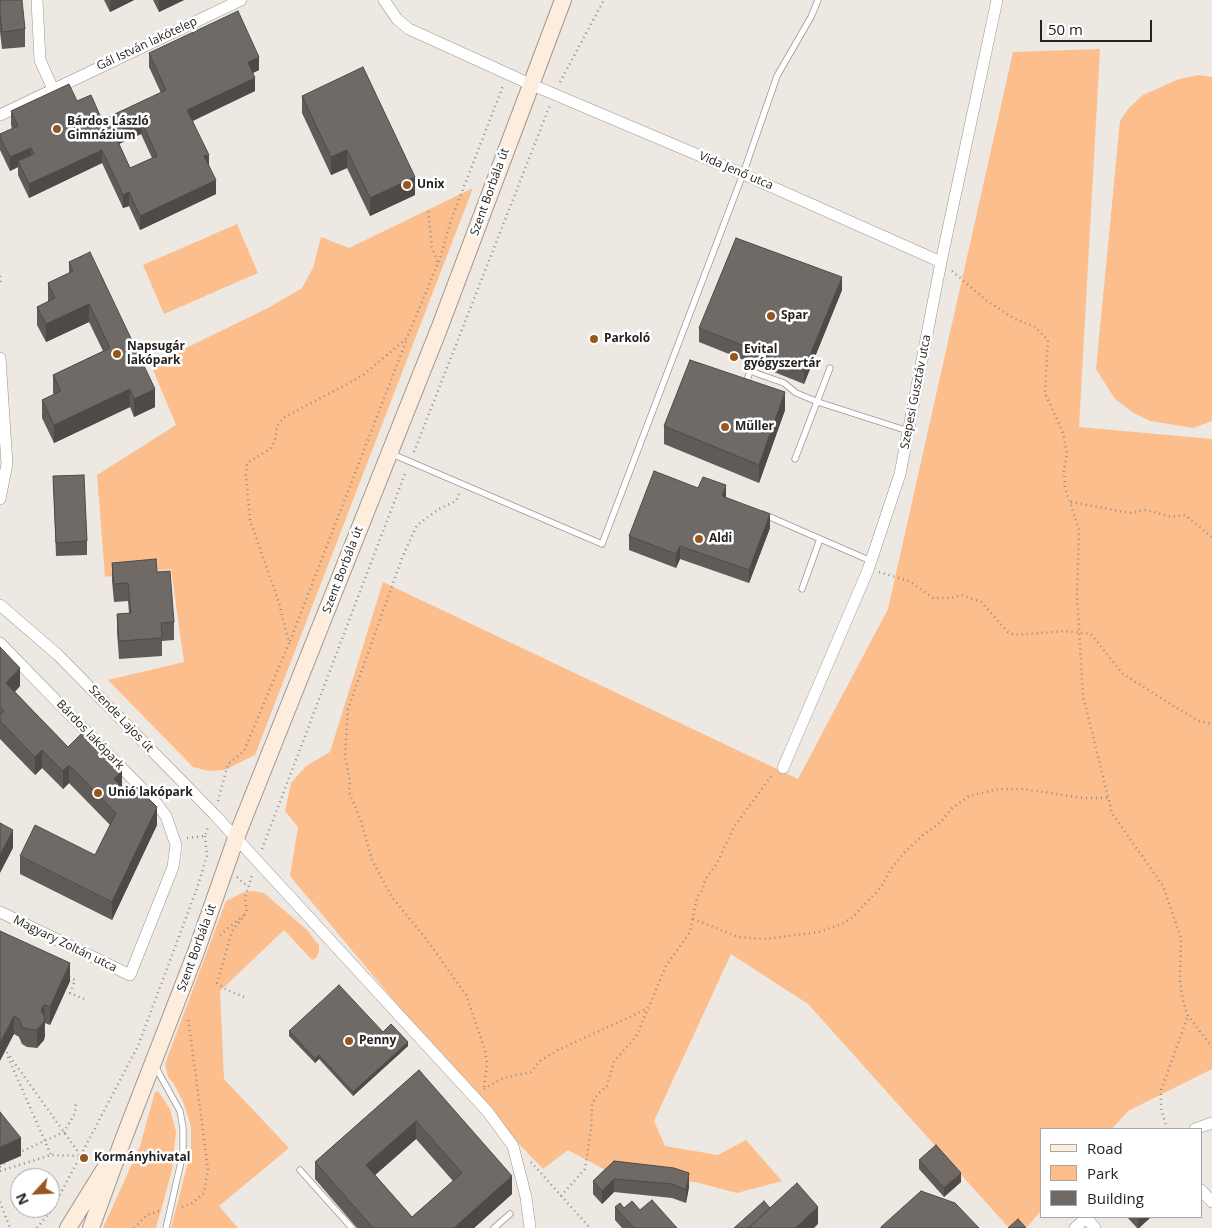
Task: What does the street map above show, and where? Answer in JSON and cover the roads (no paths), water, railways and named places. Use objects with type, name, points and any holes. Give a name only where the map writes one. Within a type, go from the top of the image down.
[{"type":"street","points":[[37,0],[40,60],[53,89]]},
{"type":"street","name":"Vida Jenő utca","points":[[384,0],[398,19],[409,29],[509,75],[743,174],[941,262]]},
{"type":"street","name":"Szent Borbála út","points":[[94,1224],[123,1140],[154,1064],[236,838],[439,329],[563,0]]},
{"type":"street","name":"Szepesi Gusztáv utca","points":[[784,768],[869,566],[900,474],[941,262],[997,0]]},
{"type":"street","name":"Gál István lakótelep","points":[[0,114],[239,1]]},
{"type":"street","points":[[0,358],[6,464],[0,499]]},
{"type":"street","name":"Szende Lajos út","points":[[0,605],[58,655],[214,814],[476,1099],[513,1146],[526,1197],[530,1228]]},
{"type":"street","name":"Bárdos lakópark","points":[[0,643],[157,804],[166,816],[175,840],[173,867],[130,975]]},
{"type":"street","name":"Magyary Zoltán utca","points":[[0,912],[130,975]]},
{"type":"street","points":[[1199,1128],[1212,1123]]},
{"type":"street","name":"Szent Borbála út","points":[[68,1228],[123,1140]]},
{"type":"street","points":[[1202,1191],[1212,1202]]},
{"type":"street","points":[[54,1228],[78,1213]]},
{"type":"street","points":[[1075,1228],[1085,1218]]},
{"type":"street","points":[[1087,1218],[1095,1228]]},
{"type":"lane","points":[[388,453],[463,483],[602,544],[743,174],[778,76],[811,17],[818,0]]},
{"type":"lane","points":[[795,459],[830,368]]},
{"type":"lane","points":[[745,386],[750,371],[784,382],[796,393],[818,402],[908,431]]},
{"type":"lane","points":[[755,511],[820,539],[869,566]]},
{"type":"lane","points":[[802,589],[820,539]]},
{"type":"lane","points":[[154,1064],[180,1111],[183,1128],[184,1153],[166,1228]]},
{"type":"lane","points":[[300,1170],[352,1228]]},
{"type":"lane","points":[[494,1228],[510,1214]]},
{"type":"place","name":"Bárdos László Gimnázium","points":[[57,129]]},
{"type":"place","name":"Unix","points":[[407,185]]},
{"type":"place","name":"Spar","points":[[771,316]]},
{"type":"place","name":"Parkoló","points":[[594,339]]},
{"type":"place","name":"Napsugár lakópark","points":[[117,354]]},
{"type":"place","name":"Evital gyógyszertár","points":[[734,357]]},
{"type":"place","name":"Müller","points":[[725,427]]},
{"type":"place","name":"Aldi","points":[[699,539]]},
{"type":"place","name":"Unió lakópark","points":[[98,793]]},
{"type":"place","name":"Penny","points":[[349,1041]]},
{"type":"place","name":"Kormányhivatal","points":[[84,1158]]}]
